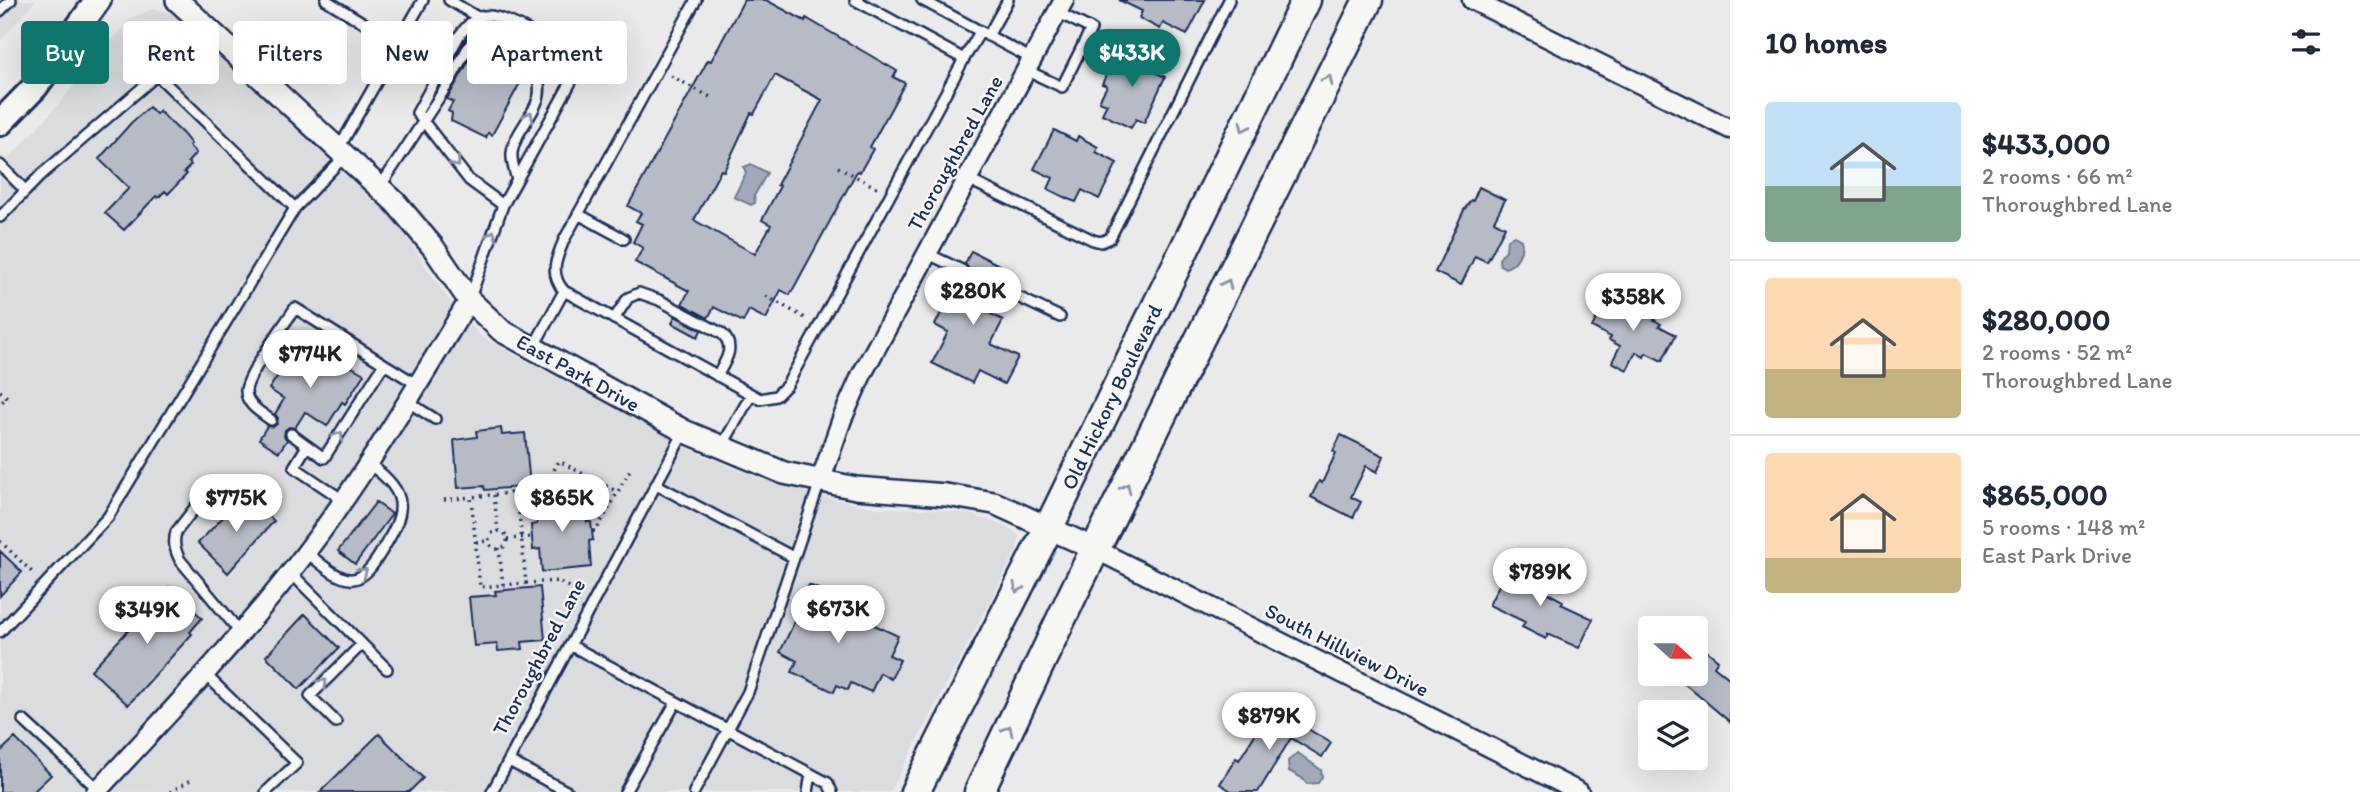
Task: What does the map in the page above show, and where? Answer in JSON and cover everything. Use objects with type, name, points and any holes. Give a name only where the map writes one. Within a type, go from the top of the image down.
[{"type":"main road","points":[[0,123],[35,87],[98,0]]},
{"type":"main road","name":"Old Hickory Boulevard","points":[[915,792],[1049,527],[1306,0]]},
{"type":"main road","points":[[979,792],[1095,549],[1368,0]]},
{"type":"street","name":"East Park Drive","points":[[177,0],[380,187],[433,247],[469,300],[502,331],[684,431],[784,474],[856,488],[972,498],[994,503],[1095,549]]},
{"type":"street","points":[[1472,0],[1730,130]]},
{"type":"street","name":"Thoroughbred Lane","points":[[820,482],[849,402],[926,253],[1061,6]]},
{"type":"street","points":[[98,791],[205,674],[306,552],[408,402],[469,300]]},
{"type":"street","name":"South Hillview Drive","points":[[1095,549],[1580,792]]},
{"type":"lane","points":[[0,11],[11,0]]},
{"type":"lane","points":[[326,0],[342,4],[366,21]]},
{"type":"lane","points":[[411,21],[423,0]]},
{"type":"lane","points":[[449,0],[479,18]]},
{"type":"lane","points":[[696,0],[564,240],[554,267],[555,278],[564,291],[751,396],[768,399],[782,392],[964,59],[1008,0]]},
{"type":"lane","points":[[855,0],[964,59]]},
{"type":"lane","points":[[922,0],[984,34],[1062,87],[1091,29],[1061,6]]},
{"type":"lane","points":[[967,179],[1093,240],[1101,242],[1110,237],[1229,0]]},
{"type":"lane","points":[[469,300],[503,205],[582,62],[503,18],[492,15],[467,25],[417,113],[469,180],[503,205]]},
{"type":"lane","points":[[380,187],[450,81],[475,37],[489,29],[528,44],[534,58],[540,92],[511,156],[517,180]]},
{"type":"lane","points":[[0,216],[25,190],[157,75],[295,208]]},
{"type":"lane","points":[[0,632],[108,517],[295,208],[342,152],[377,84]]},
{"type":"lane","points":[[0,165],[25,190]]},
{"type":"lane","points":[[578,214],[624,239]]},
{"type":"lane","points":[[926,253],[962,270]]},
{"type":"lane","points":[[993,285],[1060,317]]},
{"type":"lane","points":[[533,348],[564,291]]},
{"type":"lane","points":[[614,319],[628,298],[639,293],[659,300],[720,333],[730,347],[717,376]]},
{"type":"lane","points":[[271,420],[248,400],[246,390],[251,376],[295,308],[418,385]]},
{"type":"lane","points":[[291,434],[324,458],[384,364]]},
{"type":"lane","points":[[721,447],[751,396]]},
{"type":"lane","points":[[408,402],[435,419]]},
{"type":"lane","name":"Thoroughbred Lane","points":[[492,792],[684,431]]},
{"type":"lane","points":[[307,446],[294,467],[343,500]]},
{"type":"lane","points":[[306,552],[347,579],[359,577],[370,568],[396,527],[400,510],[391,482],[368,463]]},
{"type":"lane","points":[[694,792],[748,692],[820,482]]},
{"type":"lane","points":[[657,485],[793,557]]},
{"type":"lane","points":[[207,492],[176,532],[175,549],[180,560],[240,632]]},
{"type":"lane","points":[[290,572],[387,669]]},
{"type":"lane","points":[[336,722],[310,696],[362,644]]},
{"type":"lane","points":[[570,645],[828,783],[832,792]]},
{"type":"lane","points":[[205,674],[297,763],[266,792]]},
{"type":"lane","points":[[625,792],[676,702]]},
{"type":"lane","points":[[23,720],[98,791]]},
{"type":"lane","points":[[509,761],[568,792]]},
{"type":"lane","points":[[808,792],[811,774]]},
{"type":"path","points":[[658,69],[712,98]]},
{"type":"path","points":[[838,167],[891,195]]},
{"type":"path","points":[[766,296],[820,325]]},
{"type":"path","points":[[0,391],[7,397],[0,404]]},
{"type":"path","points":[[444,500],[543,490],[559,461],[618,492]]},
{"type":"path","points":[[593,531],[596,531],[631,468]]},
{"type":"path","points":[[517,492],[526,583]]},
{"type":"path","points":[[494,495],[498,531]]},
{"type":"path","points":[[471,497],[480,587],[558,581],[594,602]]},
{"type":"path","points":[[498,531],[505,533],[507,539],[504,546],[499,548],[492,546],[489,541],[492,533],[498,531]]},
{"type":"path","points":[[507,539],[530,537]]},
{"type":"path","points":[[0,541],[45,584]]},
{"type":"path","points":[[475,542],[489,541]]},
{"type":"path","points":[[499,548],[503,585]]},
{"type":"path","points":[[170,792],[192,779]]},
{"type":"shaded area","points":[[0,0],[36,0],[0,41]]},
{"type":"shaded area","points":[[151,10],[162,10],[178,15],[184,21],[128,21]]},
{"type":"shaded area","points":[[123,28],[123,84],[219,84],[219,53],[233,66],[233,84],[253,84],[380,202],[439,287],[480,336],[702,455],[758,478],[816,495],[876,508],[931,509],[974,515],[1010,529],[1019,536],[1017,549],[890,792],[0,792],[0,168],[76,84],[109,84],[109,44]]},
{"type":"water","points":[[751,164],[767,173],[754,196],[755,203],[751,205],[734,197],[746,173],[744,167]]},
{"type":"water","points":[[1514,236],[1521,240],[1520,253],[1513,264],[1505,268],[1500,265],[1499,259],[1506,250],[1507,240]]},
{"type":"water","points":[[1298,753],[1321,770],[1322,777],[1318,783],[1307,784],[1289,771],[1288,761]]},
{"type":"building","points":[[744,0],[766,0],[805,21],[806,18],[897,71],[893,77],[905,83],[870,147],[873,149],[860,172],[857,171],[790,295],[781,290],[766,319],[749,310],[743,322],[714,307],[708,318],[682,304],[689,291],[635,262],[643,248],[633,242],[642,224],[636,221],[641,213],[628,206],[708,60],[711,61]],"holes":[[[775,75],[822,100],[777,185],[780,186],[762,220],[771,225],[755,254],[694,220],[721,170],[724,171],[751,113],[754,114]]]},
{"type":"building","points":[[1119,0],[1205,0],[1187,35],[1163,23],[1160,29],[1139,18],[1142,11]]},
{"type":"building","points":[[1135,51],[1161,64],[1157,73],[1165,77],[1144,123],[1136,119],[1131,128],[1102,114],[1107,104],[1099,101],[1107,86],[1102,84],[1110,67],[1116,70],[1123,56],[1131,60]]},
{"type":"building","points":[[467,64],[467,84],[519,84],[492,135],[488,133],[486,138],[451,121],[452,113],[448,111],[453,102],[447,99]]},
{"type":"building","points":[[149,107],[156,114],[159,111],[183,134],[196,153],[188,162],[191,165],[184,172],[187,174],[168,194],[165,191],[158,198],[156,196],[124,230],[105,213],[129,188],[99,159]]},
{"type":"building","points":[[1054,130],[1076,141],[1078,136],[1098,147],[1096,152],[1117,163],[1099,199],[1082,190],[1076,202],[1068,199],[1048,189],[1053,178],[1034,169]]},
{"type":"building","points":[[1479,187],[1505,200],[1494,221],[1505,227],[1487,262],[1475,256],[1461,285],[1435,272],[1464,210],[1471,200],[1473,201]]},
{"type":"building","points":[[971,251],[1003,267],[997,279],[987,281],[986,286],[990,291],[981,309],[1003,320],[991,344],[1018,357],[1004,384],[978,371],[972,383],[932,363],[948,332],[935,325],[959,276],[968,274],[969,269],[965,264]]},
{"type":"building","points":[[1606,300],[1625,311],[1627,306],[1634,310],[1636,306],[1656,317],[1654,320],[1661,324],[1659,326],[1676,335],[1662,361],[1646,353],[1644,357],[1636,352],[1627,370],[1612,362],[1620,346],[1609,340],[1611,337],[1592,327]]},
{"type":"building","points":[[675,316],[701,330],[698,337],[672,323]]},
{"type":"building","points":[[302,338],[364,374],[327,426],[305,412],[295,428],[289,427],[285,430],[284,436],[287,440],[279,452],[259,439],[267,426],[273,427],[277,424],[278,418],[275,414],[284,399],[269,389]]},
{"type":"building","points":[[501,428],[502,435],[525,433],[530,486],[485,490],[484,486],[458,488],[454,440],[477,437],[476,431]]},
{"type":"building","points":[[1341,435],[1384,456],[1377,472],[1366,466],[1351,497],[1361,502],[1353,518],[1311,497],[1319,481],[1322,483]]},
{"type":"building","points":[[248,496],[274,521],[228,573],[198,543],[234,506],[236,508]]},
{"type":"building","points":[[584,496],[587,522],[591,522],[593,540],[589,541],[591,567],[542,572],[540,549],[533,550],[531,525],[537,524],[535,500]]},
{"type":"building","points":[[376,502],[392,514],[355,564],[338,551]]},
{"type":"building","points":[[0,551],[22,572],[0,596]]},
{"type":"building","points":[[1526,563],[1549,574],[1542,590],[1563,601],[1561,604],[1593,619],[1579,648],[1548,634],[1546,639],[1522,627],[1525,622],[1489,605],[1504,575],[1517,582]]},
{"type":"building","points":[[809,585],[870,618],[868,622],[898,636],[889,655],[900,660],[891,679],[880,673],[871,692],[851,683],[848,690],[837,685],[834,692],[792,672],[797,661],[780,652],[805,600],[802,599]]},
{"type":"building","points":[[169,587],[202,618],[190,632],[192,634],[128,705],[91,670]]},
{"type":"building","points":[[540,587],[545,640],[522,642],[523,649],[498,651],[497,644],[474,646],[469,597],[496,595],[495,591]]},
{"type":"building","points":[[305,614],[339,648],[299,689],[266,656]]},
{"type":"building","points":[[1708,652],[1718,660],[1714,666],[1730,679],[1730,722],[1708,703],[1708,700],[1704,700],[1687,686],[1708,686]]},
{"type":"building","points":[[1272,707],[1331,743],[1322,757],[1291,738],[1258,792],[1233,792],[1220,784],[1236,758],[1239,760]]},
{"type":"building","points":[[379,734],[423,778],[409,792],[320,792]]},
{"type":"building","points":[[15,738],[51,775],[33,792],[0,792],[0,752]]}]
